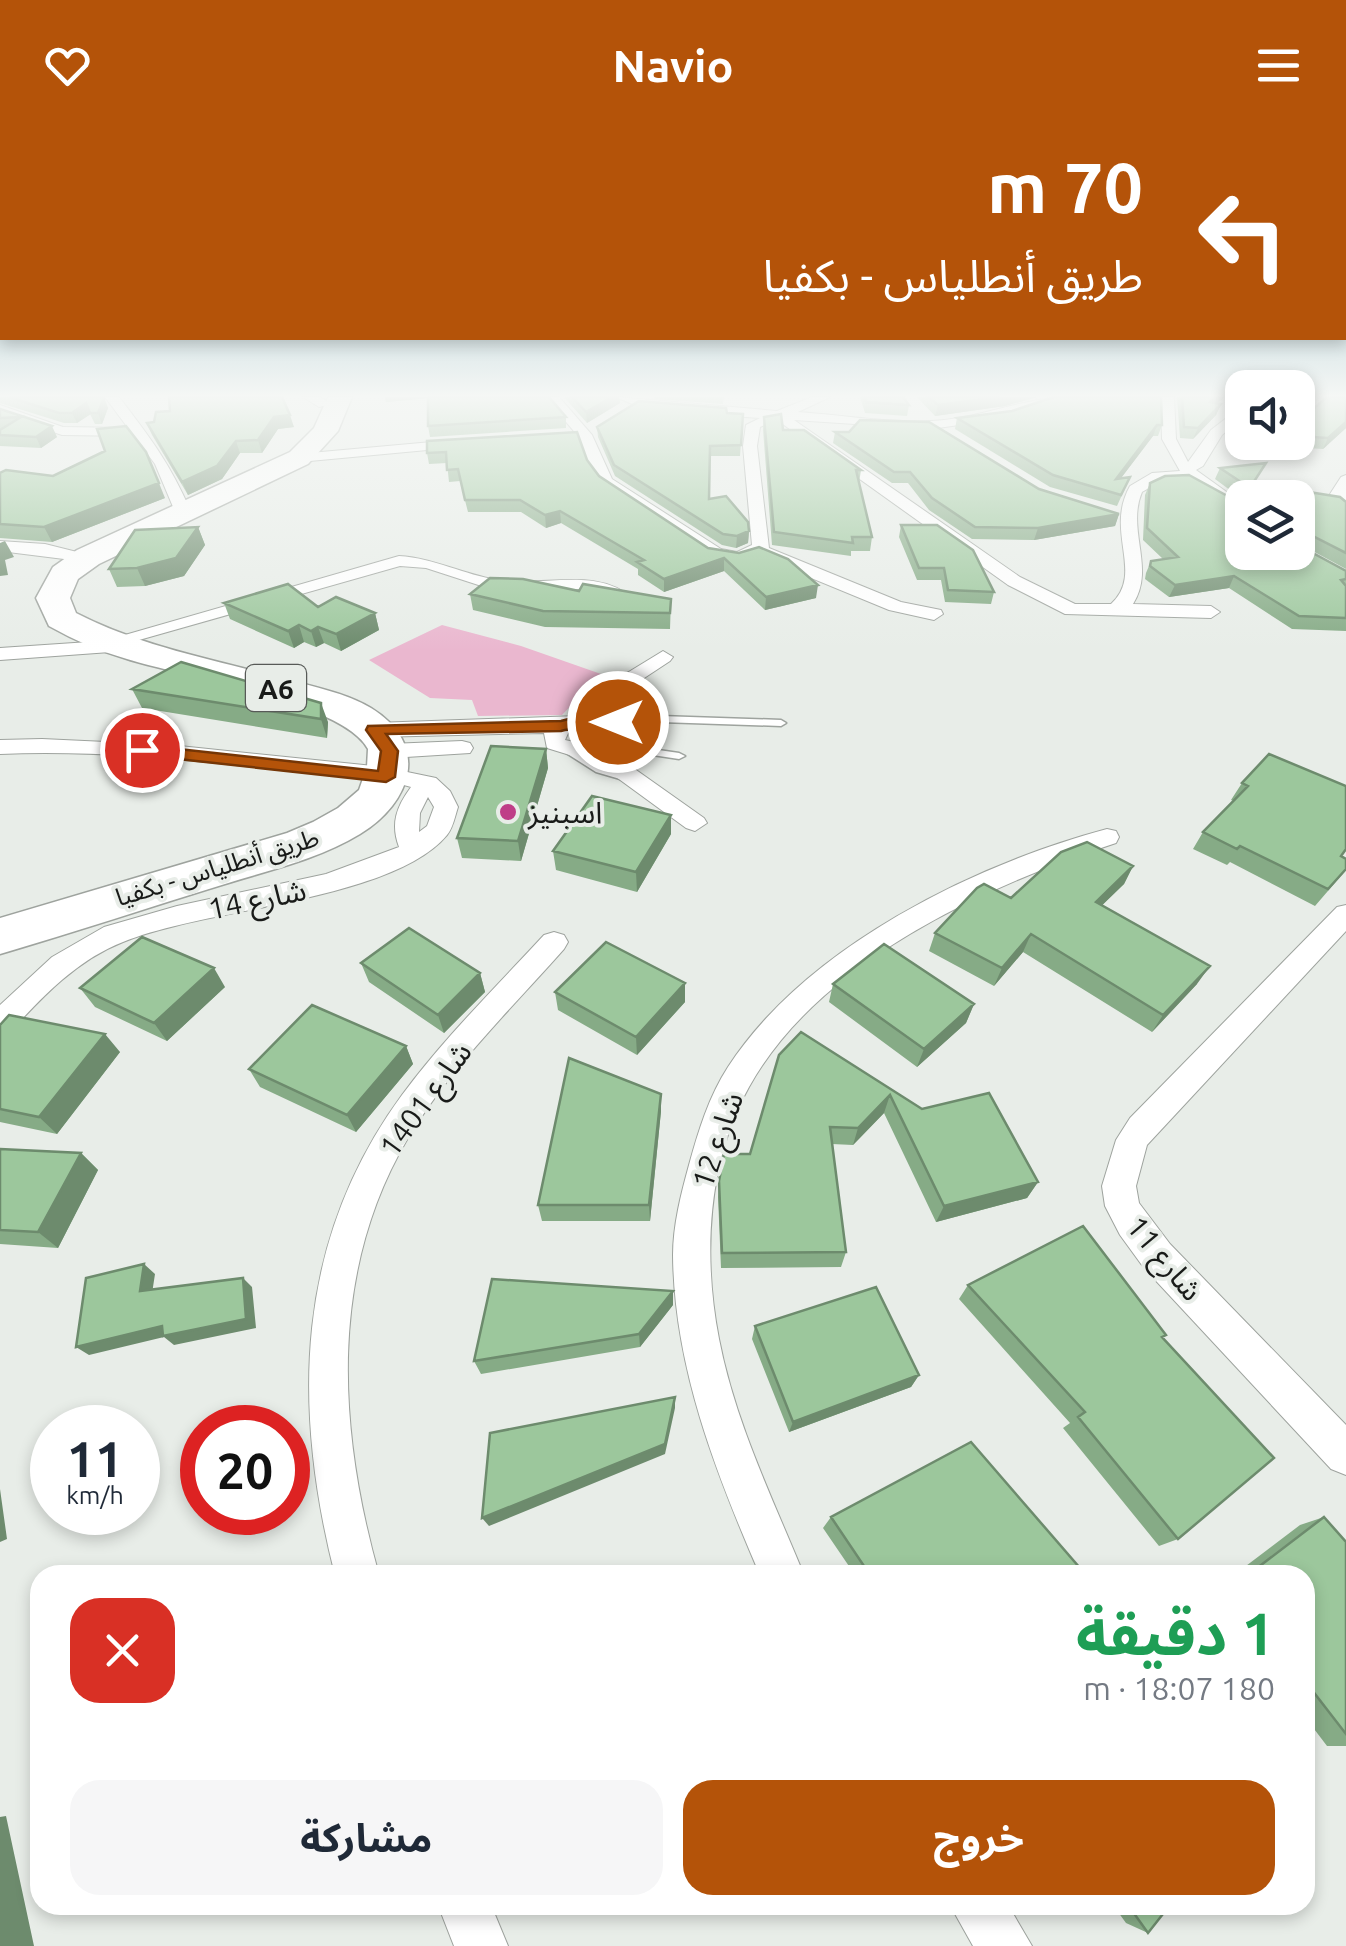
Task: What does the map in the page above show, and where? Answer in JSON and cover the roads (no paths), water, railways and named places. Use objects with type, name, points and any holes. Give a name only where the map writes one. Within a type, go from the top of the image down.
[{"type":"highway","name":"A6","points":[[251,482],[88,557],[58,582],[54,607],[66,622],[118,643],[358,716],[386,774]]},
{"type":"highway","name":"طريق أنطلياس - بكفيا","points":[[0,936],[303,844],[347,823],[386,774]]},
{"type":"street","points":[[170,482],[184,514]]},
{"type":"street","points":[[608,482],[716,554],[739,557],[759,550],[896,606],[934,614]]},
{"type":"street","points":[[753,482],[759,550]]},
{"type":"street","points":[[871,482],[1014,581],[1072,610],[1211,612]]},
{"type":"street","points":[[1119,609],[1136,588],[1136,567],[1120,516],[1135,489],[1145,482]]},
{"type":"street","points":[[1203,482],[1225,498]]},
{"type":"street","points":[[1345,482],[1338,494],[1346,509]]},
{"type":"street","points":[[0,546],[45,548],[88,557]]},
{"type":"street","points":[[0,654],[118,643],[400,560],[428,563],[496,586],[580,582],[626,600]]},
{"type":"street","points":[[0,736],[386,774],[579,737],[616,688],[664,657]]},
{"type":"street","points":[[579,737],[627,777],[694,823]]},
{"type":"street","points":[[0,747],[52,744]]},
{"type":"street","points":[[386,774],[412,849]]},
{"type":"street","name":"شارع 14","points":[[0,1024],[47,978],[102,939],[178,915],[315,888],[412,849],[443,822],[446,807],[441,794],[428,783],[386,774]]},
{"type":"street","name":"شارع 12","points":[[777,1565],[739,1480],[718,1418],[694,1302],[690,1253],[697,1200],[722,1112],[758,1048],[785,1018],[844,968],[902,927],[980,886],[1052,854],[1107,837]]},
{"type":"street","name":"شارع 11","points":[[1346,914],[1141,1128],[1132,1140],[1120,1186],[1122,1206],[1157,1256],[1346,1454]]},
{"type":"street","name":"شارع 1401","points":[[355,1565],[332,1460],[326,1345],[337,1268],[354,1206],[397,1127],[554,942]]},
{"type":"street","points":[[468,1915],[481,1946]]},
{"type":"street","points":[[983,1915],[1005,1946]]},
{"type":"lane","points":[[579,737],[660,719],[781,723]]},
{"type":"lane","points":[[579,737],[679,756]]},
{"type":"place","name":"اسبنيز","points":[[508,812]]}]
